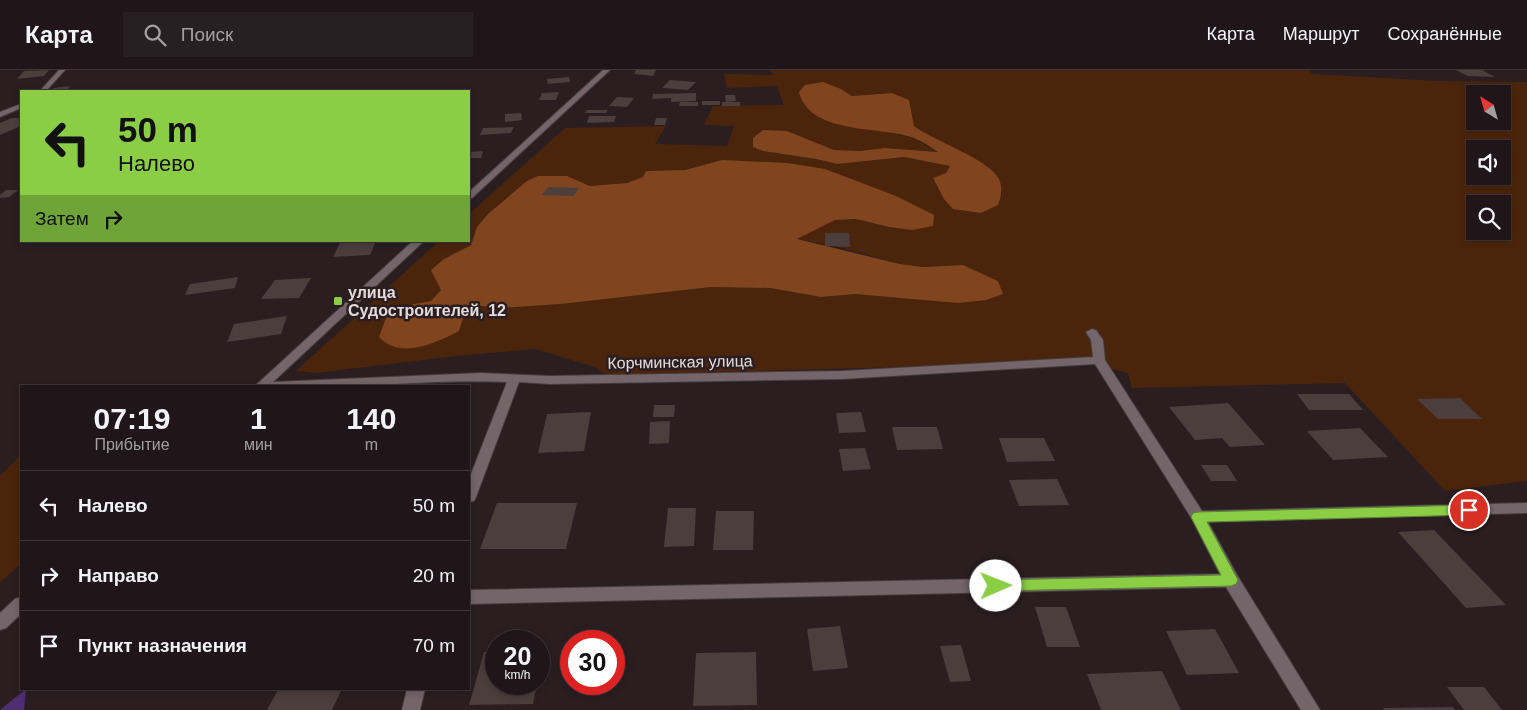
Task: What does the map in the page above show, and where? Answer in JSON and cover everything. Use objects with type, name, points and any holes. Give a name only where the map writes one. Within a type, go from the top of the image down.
[{"type":"street","points":[[44,90],[62,70]]},
{"type":"street","points":[[470,195],[607,70]]},
{"type":"street","points":[[0,115],[20,106]]},
{"type":"street","points":[[262,385],[419,242]]},
{"type":"street","points":[[1092,332],[1096,340],[1099,360],[1198,517],[1231,580],[1311,710]]},
{"type":"street","name":"Корчминская улица","points":[[285,385],[481,377],[550,380],[842,375],[1099,360]]},
{"type":"street","points":[[470,494],[515,378]]},
{"type":"street","points":[[1198,517],[1527,508]]},
{"type":"street","points":[[470,598],[1231,580]]},
{"type":"street","points":[[0,623],[20,605]]},
{"type":"street","points":[[411,710],[416,690]]},
{"type":"shaded area","points":[[770,70],[1309,70],[1312,74],[1437,81],[1527,82],[1527,481],[1445,491],[1345,383],[1132,388],[1128,373],[1084,362],[607,375],[595,367],[535,349],[457,356],[315,373],[296,371],[438,242],[470,242],[470,213],[565,128],[666,126],[655,144],[727,146],[734,126],[704,125],[713,106],[784,105],[777,86],[727,88],[724,74],[773,75]],"holes":[[[841,89],[852,96],[892,93],[909,100],[914,126],[984,165],[999,179],[1002,194],[944,199],[933,178],[947,173],[950,166],[904,157],[837,164],[763,151],[787,131],[834,150],[860,151],[885,148],[939,152],[911,137],[890,132]],[[722,160],[825,169],[860,184],[912,230],[856,219],[835,220],[796,239],[838,247],[900,264],[923,267],[963,265],[998,281],[902,298],[855,294],[821,297],[770,288],[711,287],[561,304],[499,308],[474,305],[447,306],[464,314],[414,304],[431,301],[441,290],[444,259],[471,245],[477,227],[567,176],[590,186],[627,183],[643,177],[646,171],[685,170]]]},
{"type":"shaded area","points":[[823,82],[841,89],[852,96],[892,93],[909,100],[914,126],[973,158],[994,172],[1001,186],[1001,196],[998,205],[981,213],[953,209],[944,199],[933,178],[946,173],[950,166],[904,157],[837,164],[763,151],[753,147],[753,138],[763,130],[787,131],[834,150],[860,151],[885,148],[938,152],[911,137],[847,126],[817,116],[806,106],[799,92],[805,85]]},
{"type":"shaded area","points":[[722,160],[787,163],[825,169],[896,196],[934,215],[933,226],[912,230],[856,219],[835,220],[797,239],[900,264],[923,267],[963,265],[998,281],[1003,294],[986,300],[958,303],[855,294],[821,297],[770,288],[711,287],[561,304],[499,308],[474,305],[448,306],[464,315],[459,331],[440,340],[418,347],[407,348],[388,344],[379,337],[386,318],[414,304],[431,301],[441,290],[431,270],[444,259],[471,245],[477,227],[488,214],[527,181],[538,176],[567,176],[590,186],[627,183],[643,177],[646,171],[685,170]]},
{"type":"shaded area","points":[[20,456],[20,565],[0,582],[0,476]]},
{"type":"shaded area","points":[[25,690],[26,690],[24,710],[1,709]]},
{"type":"building","points":[[49,70],[44,76],[17,79],[24,71]]},
{"type":"building","points":[[636,70],[656,70],[653,76],[634,74]]},
{"type":"building","points":[[1456,70],[1482,70],[1495,77],[1468,76]]},
{"type":"building","points":[[569,77],[570,82],[548,84],[547,79]]},
{"type":"building","points":[[670,80],[696,82],[688,90],[662,88]]},
{"type":"building","points":[[70,86],[68,90],[52,90],[54,88]]},
{"type":"building","points":[[559,92],[556,100],[539,100],[542,93]]},
{"type":"building","points":[[696,93],[696,101],[671,102],[671,98],[652,99],[653,94]]},
{"type":"building","points":[[725,95],[735,95],[736,101],[726,102]]},
{"type":"building","points":[[617,97],[634,98],[627,107],[609,106]]},
{"type":"building","points":[[702,101],[720,101],[720,105],[702,105]]},
{"type":"building","points":[[680,102],[698,102],[698,106],[679,106]]},
{"type":"building","points":[[722,102],[740,102],[740,106],[722,106]]},
{"type":"building","points":[[587,110],[608,110],[606,113],[585,113]]},
{"type":"building","points":[[521,113],[522,120],[505,122],[505,114]]},
{"type":"building","points":[[589,116],[616,116],[614,122],[587,123]]},
{"type":"building","points":[[12,118],[20,118],[20,126],[0,135],[0,123]]},
{"type":"building","points":[[656,118],[667,118],[665,125],[654,125]]},
{"type":"building","points":[[514,127],[511,133],[480,135],[483,128]]},
{"type":"building","points":[[483,151],[481,158],[470,158],[470,152]]},
{"type":"building","points":[[548,187],[579,188],[574,196],[542,195]]},
{"type":"building","points":[[6,190],[18,190],[9,197],[0,198],[0,195]]},
{"type":"building","points":[[825,233],[849,233],[850,247],[825,246]]},
{"type":"building","points":[[340,242],[376,242],[370,255],[333,257]]},
{"type":"building","points":[[238,277],[235,288],[185,295],[190,284]]},
{"type":"building","points":[[311,278],[299,298],[261,299],[275,280]]},
{"type":"building","points":[[287,316],[281,334],[227,342],[234,324]]},
{"type":"building","points":[[1297,394],[1349,394],[1363,410],[1309,410]]},
{"type":"building","points":[[1460,398],[1482,419],[1438,419],[1417,399]]},
{"type":"building","points":[[1228,403],[1265,445],[1230,447],[1222,438],[1195,440],[1169,407]]},
{"type":"building","points":[[654,405],[675,405],[674,417],[653,417]]},
{"type":"building","points":[[591,412],[584,451],[538,453],[547,414]]},
{"type":"building","points":[[861,412],[866,432],[839,433],[836,413]]},
{"type":"building","points":[[670,421],[669,443],[649,444],[650,422]]},
{"type":"building","points":[[892,427],[937,427],[943,449],[897,450]]},
{"type":"building","points":[[1360,428],[1388,457],[1333,460],[1307,431]]},
{"type":"building","points":[[999,438],[1044,438],[1055,461],[1007,462]]},
{"type":"building","points":[[865,448],[871,469],[843,471],[839,449]]},
{"type":"building","points":[[1201,465],[1227,465],[1237,481],[1211,481]]},
{"type":"building","points":[[1057,479],[1069,505],[1019,506],[1009,480]]},
{"type":"building","points":[[497,503],[577,503],[566,549],[480,549]]},
{"type":"building","points":[[668,508],[696,508],[694,546],[664,547]]},
{"type":"building","points":[[716,511],[754,511],[753,550],[713,550]]},
{"type":"building","points":[[1434,530],[1506,605],[1466,608],[1398,532]]},
{"type":"building","points":[[1035,607],[1066,607],[1080,647],[1047,647]]},
{"type":"building","points":[[840,626],[848,668],[813,671],[807,629]]},
{"type":"building","points":[[1215,629],[1239,673],[1187,675],[1166,631]]},
{"type":"building","points":[[961,645],[971,681],[950,682],[940,646]]},
{"type":"building","points":[[484,652],[485,695],[535,695],[533,704],[469,705]]},
{"type":"building","points":[[756,652],[757,705],[693,706],[696,653]]},
{"type":"building","points":[[1162,671],[1181,710],[1101,710],[1087,674]]},
{"type":"building","points":[[1447,687],[1484,687],[1502,710],[1464,710]]},
{"type":"building","points":[[278,690],[341,691],[332,710],[267,710]]},
{"type":"building","points":[[1453,707],[1455,710],[1384,710],[1383,708]]},
{"type":"place","name":"улица Судостроителей, 12","points":[[338,301]]},
{"type":"route","points":[[996,586],[1231,580],[1198,517],[1469,510]]}]
